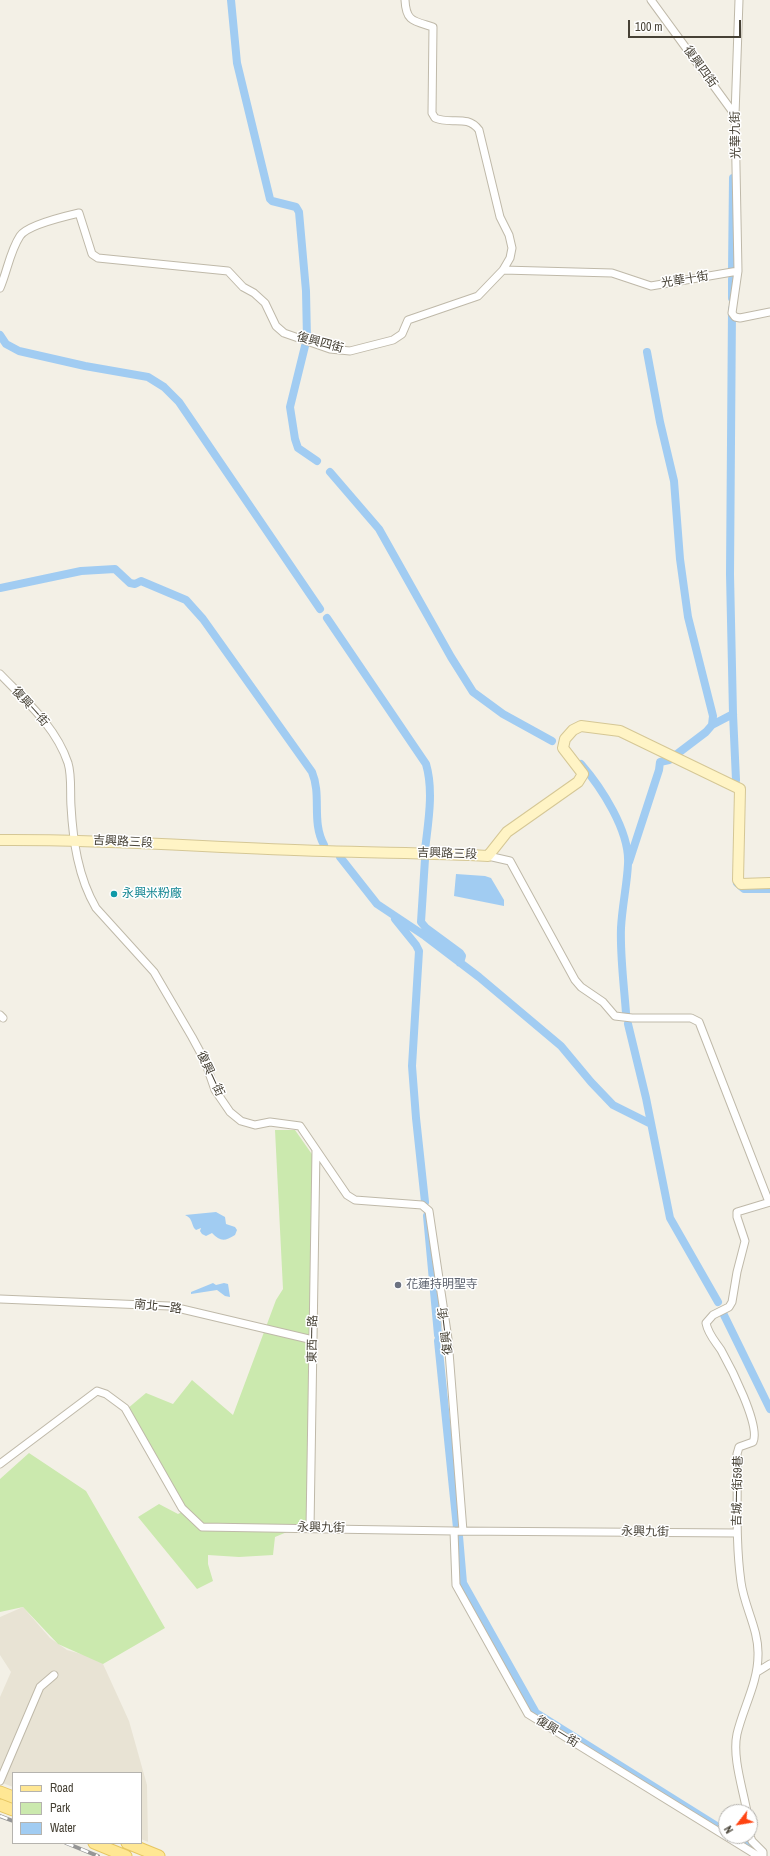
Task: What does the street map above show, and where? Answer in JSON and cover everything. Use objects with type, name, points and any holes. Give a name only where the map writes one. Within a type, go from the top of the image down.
[{"type":"main road","points":[[0,1792],[12,1797]]},
{"type":"main road","points":[[0,1805],[12,1810]]},
{"type":"main road","points":[[96,1844],[126,1856]]},
{"type":"main road","points":[[129,1844],[159,1856]]},
{"type":"street","name":"復興四街","points":[[0,288],[20,236],[29,229],[64,216],[80,213],[92,254],[98,258],[228,271],[243,287],[254,293],[265,303],[276,326],[284,333],[330,349],[350,351],[393,340],[402,334],[408,320],[478,296],[503,270],[510,258],[512,248],[509,235],[500,217],[479,130],[474,124],[468,121],[442,121],[435,118],[431,106],[433,27],[413,21],[408,16],[406,11],[405,0]]},
{"type":"street","name":"復興四街","points":[[651,0],[735,115]]},
{"type":"street","name":"光華九街","points":[[738,271],[735,115],[739,0]]},
{"type":"street","name":"光華十街","points":[[503,270],[612,273],[651,286],[738,271]]},
{"type":"street","points":[[738,271],[732,313],[735,317],[740,318],[770,312]]},
{"type":"street","name":"復興一街","points":[[0,674],[42,718],[60,745],[68,765],[73,840],[85,887],[90,897],[96,908],[154,972],[199,1049],[205,1061],[215,1090],[230,1112],[241,1121],[255,1125],[270,1122],[300,1126],[347,1195],[355,1200],[422,1205],[429,1211],[448,1339],[463,1531]]},
{"type":"street","name":"吉興路三段","points":[[0,840],[73,840],[324,851],[422,852],[488,856],[507,832],[578,782],[583,774],[563,748],[565,740],[573,730],[581,726],[620,731],[740,789],[738,880],[741,884],[770,883]]},
{"type":"street","points":[[488,856],[510,860],[575,980],[581,987],[603,1002],[615,1016],[632,1018],[692,1018],[699,1022],[769,1202]]},
{"type":"street","name":"東西一路","points":[[310,1528],[316,1150]]},
{"type":"street","name":"吉城一街59巷","points":[[746,1804],[736,1748],[737,1734],[757,1672],[758,1646],[741,1583],[737,1533],[737,1454],[739,1447],[753,1442],[755,1437],[751,1413],[721,1350],[707,1330],[706,1323],[713,1315],[728,1307],[732,1302],[737,1272],[745,1241],[737,1217],[737,1212],[769,1202]]},
{"type":"street","name":"南北一路","points":[[0,1299],[169,1306],[313,1340]]},
{"type":"street","name":"永興九街","points":[[0,1464],[97,1391],[106,1394],[125,1408],[182,1508],[202,1527],[737,1533]]},
{"type":"street","name":"復興一街","points":[[454,1531],[456,1586],[528,1714],[758,1856]]},
{"type":"street","points":[[757,1672],[770,1664]]},
{"type":"street","points":[[0,1781],[40,1687],[54,1675]]},
{"type":"street","points":[[755,1844],[762,1852],[763,1856]]},
{"type":"shaded area","points":[[23,1607],[50,1638],[67,1650],[99,1659],[103,1664],[129,1721],[147,1785],[148,1842],[142,1839],[142,1772],[12,1772],[12,1787],[0,1782],[0,1697],[11,1672],[0,1655],[0,1617]]},
{"type":"green space","points":[[275,1130],[295,1130],[316,1160],[306,1524],[275,1537],[273,1555],[239,1557],[208,1555],[208,1564],[213,1581],[197,1589],[138,1517],[159,1504],[178,1514],[182,1512],[127,1409],[146,1393],[173,1404],[192,1380],[233,1415],[276,1300],[283,1289]]},
{"type":"green space","points":[[29,1453],[86,1491],[165,1628],[103,1664],[58,1644],[23,1607],[0,1612],[0,1479]]},
{"type":"water","points":[[456,874],[485,876],[491,878],[504,900],[504,906],[454,896]]},
{"type":"water","points":[[216,1212],[225,1217],[226,1224],[235,1227],[237,1230],[235,1235],[225,1240],[217,1238],[212,1233],[206,1236],[200,1231],[201,1228],[196,1230],[194,1228],[190,1219],[185,1215]]},
{"type":"water","points":[[213,1283],[216,1285],[224,1283],[228,1284],[230,1297],[225,1296],[217,1290],[191,1294],[191,1292]]},
{"type":"waterway","points":[[231,0],[237,63],[270,199],[272,201],[296,207],[299,212],[306,291],[307,339]]},
{"type":"waterway","points":[[732,271],[733,178]]},
{"type":"waterway","points":[[732,279],[732,298]]},
{"type":"waterway","points":[[732,309],[730,574],[736,780]]},
{"type":"waterway","points":[[0,335],[6,344],[19,351],[85,366],[148,377],[164,387],[179,402],[320,609]]},
{"type":"waterway","points":[[305,346],[290,407],[295,439],[298,448],[317,461]]},
{"type":"waterway","points":[[647,352],[660,422],[674,481],[680,559],[688,617],[713,716],[712,725],[706,732],[677,754]]},
{"type":"waterway","points":[[330,472],[379,529],[451,657],[473,692],[503,714],[552,741]]},
{"type":"waterway","points":[[0,588],[81,571],[115,569],[130,583],[135,584],[141,581],[186,600],[203,619],[312,772],[316,790],[318,827],[324,845]]},
{"type":"waterway","points":[[327,618],[426,764],[430,785],[430,796],[425,850]]},
{"type":"waterway","points":[[712,725],[733,714]]},
{"type":"waterway","points":[[629,862],[659,770],[660,762],[669,760]]},
{"type":"waterway","points":[[581,764],[613,810],[624,838],[627,851],[628,864],[621,939],[626,1013]]},
{"type":"waterway","points":[[340,857],[377,904],[425,936],[479,977],[561,1046],[591,1082],[613,1105],[651,1124]]},
{"type":"waterway","points":[[425,859],[421,922],[426,928],[460,953],[462,956],[460,963]]},
{"type":"waterway","points":[[737,883],[744,889],[770,889]]},
{"type":"waterway","points":[[395,919],[419,951],[412,1066],[425,1202]]},
{"type":"waterway","points":[[628,1024],[646,1098],[670,1218],[718,1302]]},
{"type":"waterway","points":[[427,1216],[438,1335]]},
{"type":"waterway","points":[[722,1311],[770,1409]]},
{"type":"waterway","points":[[438,1341],[457,1528]]},
{"type":"waterway","points":[[459,1536],[463,1583],[536,1713],[718,1827]]},
{"type":"waterway","points":[[746,1844],[759,1852]]},
{"type":"railway","points":[[0,1816],[12,1821]]},
{"type":"railway","points":[[68,1844],[98,1856]]},
{"type":"place","name":"永興米粉廠","points":[[114,894]]},
{"type":"place","name":"花蓮持明聖寺","points":[[398,1285]]}]
